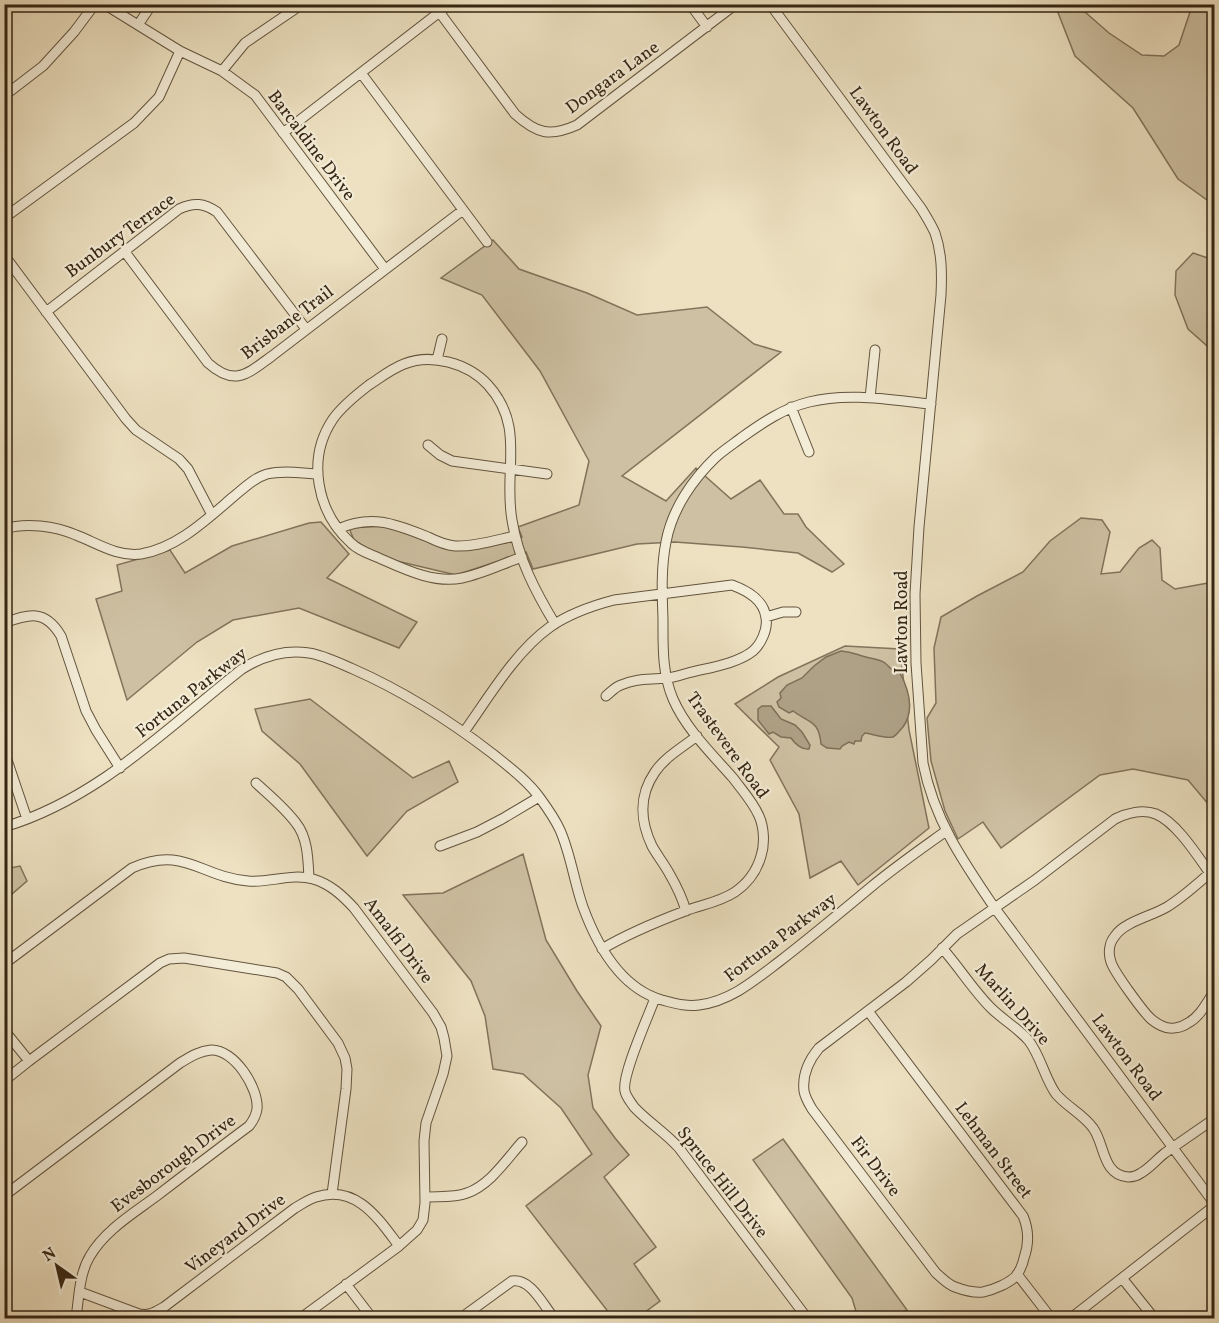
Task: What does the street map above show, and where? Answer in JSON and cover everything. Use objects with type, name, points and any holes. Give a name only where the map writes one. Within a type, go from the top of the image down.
[{"type":"street","points":[[4,96],[43,66],[74,32],[95,4]]},
{"type":"street","name":"Barcaldine Drive","points":[[104,4],[180,51],[222,71],[255,95],[385,269]]},
{"type":"street","points":[[138,25],[152,4]]},
{"type":"street","points":[[222,71],[245,43],[299,4]]},
{"type":"street","points":[[283,133],[450,4]]},
{"type":"street","points":[[690,4],[707,27]]},
{"type":"street","name":"Dongara Lane","points":[[440,13],[515,114],[536,129],[556,132],[577,125],[736,4]]},
{"type":"street","name":"Lawton Road","points":[[770,4],[915,199],[934,231],[939,246],[942,271],[919,527],[914,627],[923,763],[927,785],[936,810],[963,861],[994,907],[1215,1204]]},
{"type":"street","points":[[4,218],[134,123],[159,97],[180,51]]},
{"type":"street","points":[[361,73],[487,242]]},
{"type":"street","name":"Bunbury Terrace","points":[[46,312],[179,209],[200,204],[217,212],[228,224],[306,328]]},
{"type":"street","name":"Brisbane Trail","points":[[125,252],[208,363],[223,374],[243,375],[272,356],[463,210]]},
{"type":"street","points":[[4,255],[126,419],[136,430],[179,459],[188,469],[212,514]]},
{"type":"street","points":[[437,360],[442,339]]},
{"type":"street","points":[[870,398],[875,350]]},
{"type":"street","points":[[522,557],[460,579],[445,579],[428,576],[390,563],[352,544],[338,529],[319,490],[317,474],[322,441],[333,420],[346,404],[390,371],[405,364],[437,360],[457,365],[475,374],[486,383],[499,398],[510,427],[512,442],[510,510],[515,536],[536,591],[555,624]]},
{"type":"street","name":"Trastevere Road","points":[[602,949],[628,934],[735,892],[748,881],[762,854],[762,827],[759,816],[749,799],[682,715],[673,699],[666,678],[663,657],[663,567],[666,540],[683,498],[699,475],[717,456],[752,430],[791,407],[826,398],[870,398],[931,404]]},
{"type":"street","points":[[791,407],[809,452]]},
{"type":"street","points":[[428,445],[452,461],[546,474]]},
{"type":"street","points":[[4,512],[6,529],[30,526],[56,529],[75,534],[112,551],[140,554],[167,546],[192,530],[253,480],[265,475],[287,472],[317,474]]},
{"type":"street","points":[[338,529],[348,524],[378,520],[454,546],[515,536]]},
{"type":"street","points":[[465,732],[504,675],[528,646],[555,624],[573,614],[601,603],[732,585],[747,590],[763,608],[766,628],[754,650],[743,657],[715,667],[619,685],[606,696]]},
{"type":"street","points":[[766,617],[783,612],[796,612]]},
{"type":"street","points":[[4,623],[25,615],[48,620],[56,627],[86,711],[120,768]]},
{"type":"street","name":"Fortuna Parkway","points":[[4,827],[53,808],[80,794],[120,768],[242,669],[269,656],[290,652],[309,653],[372,677],[432,710],[509,766],[539,797],[553,816],[561,832],[583,907],[602,949],[624,978],[634,987],[655,998],[695,1006],[728,997],[814,935],[873,885],[946,831]]},
{"type":"street","points":[[686,911],[680,893],[645,829],[642,818],[643,802],[647,786],[655,771],[697,736]]},
{"type":"street","points":[[4,751],[27,819]]},
{"type":"street","points":[[256,783],[296,823],[302,834],[308,858],[309,878]]},
{"type":"street","points":[[440,846],[477,832],[539,797]]},
{"type":"street","name":"Fir Drive","points":[[1017,1274],[1000,1286],[982,1292],[966,1291],[953,1286],[936,1273],[812,1109],[804,1091],[808,1062],[819,1048],[906,982],[957,934],[1035,880],[1115,819],[1128,813],[1150,812],[1169,822],[1212,876]]},
{"type":"street","name":"Amalfi Drive","points":[[4,964],[132,868],[158,860],[173,859],[227,877],[247,881],[309,878],[343,895],[354,908],[434,1013],[441,1027],[447,1056],[426,1122],[423,1220],[417,1230],[399,1246],[301,1318]]},
{"type":"street","points":[[1212,876],[1168,907],[1116,933],[1109,953],[1115,972],[1150,1018],[1165,1028],[1179,1027],[1189,1023],[1199,1014],[1215,992]]},
{"type":"street","name":"Marlin Drive","points":[[942,948],[981,998],[1029,1041],[1054,1090],[1064,1103],[1093,1128],[1099,1138],[1107,1163],[1114,1172],[1132,1177],[1142,1173],[1174,1147]]},
{"type":"street","points":[[4,1081],[131,984],[169,959],[184,958],[277,973],[298,989],[338,1043],[345,1058],[346,1089],[332,1194],[355,1199],[367,1207],[399,1246]]},
{"type":"street","name":"Spruce Hill Drive","points":[[655,998],[626,1075],[624,1083],[627,1098],[679,1148],[807,1318]]},
{"type":"street","name":"Lehman Street","points":[[868,1011],[1023,1216],[1028,1234],[1027,1249],[1017,1274]]},
{"type":"street","points":[[4,1030],[28,1061]]},
{"type":"street","name":"Evesborough Drive","points":[[4,1198],[194,1054],[210,1050],[227,1055],[238,1065],[252,1084],[257,1109],[249,1126],[108,1234],[97,1245],[83,1273],[76,1318]]},
{"type":"street","points":[[1174,1147],[1215,1119]]},
{"type":"street","points":[[425,1197],[468,1193],[483,1184],[522,1142]]},
{"type":"street","name":"Vineyard Drive","points":[[80,1292],[139,1314],[146,1316],[152,1314],[174,1300],[295,1208],[313,1198],[332,1194]]},
{"type":"street","points":[[1071,1318],[1215,1204]]},
{"type":"street","points":[[1017,1274],[1051,1318]]},
{"type":"street","points":[[1122,1278],[1154,1318]]},
{"type":"street","points":[[461,1318],[512,1281],[519,1280],[535,1292],[554,1318]]},
{"type":"street","points":[[346,1284],[372,1318]]},
{"type":"shaded area","points":[[1055,5],[1077,5],[1109,33],[1142,55],[1164,56],[1179,45],[1190,12],[1189,5],[1214,5],[1214,205],[1178,179],[1133,108],[1075,56]]},
{"type":"shaded area","points":[[493,240],[519,269],[587,293],[637,315],[707,307],[754,344],[781,352],[622,476],[666,501],[696,468],[731,499],[760,480],[784,514],[798,514],[806,527],[844,564],[832,572],[798,553],[675,542],[637,544],[533,569],[526,552],[456,575],[380,557],[354,540],[349,528],[385,526],[449,549],[506,543],[522,537],[518,527],[579,505],[589,461],[540,371],[482,295],[441,278]]},
{"type":"shaded area","points":[[1193,253],[1214,260],[1214,352],[1188,329],[1175,295],[1176,271]]},
{"type":"shaded area","points":[[1081,518],[1102,520],[1110,532],[1101,574],[1120,572],[1139,548],[1152,540],[1160,548],[1162,580],[1175,589],[1214,582],[1214,811],[1188,780],[1133,769],[1100,775],[1001,848],[983,822],[958,839],[945,811],[931,761],[927,718],[936,703],[934,648],[941,617],[1023,572],[1050,541]]},
{"type":"shaded area","points":[[321,522],[349,554],[327,578],[417,622],[399,648],[299,608],[233,620],[197,642],[127,700],[96,599],[122,591],[117,565],[170,550],[185,573],[232,546],[309,523]]},
{"type":"shaded area","points":[[845,646],[900,649],[909,730],[929,828],[858,885],[841,861],[810,878],[799,814],[770,760],[779,747],[735,704],[778,677]]},
{"type":"shaded area","points":[[841,651],[880,661],[897,672],[901,670],[910,707],[907,720],[894,736],[865,733],[861,741],[855,741],[854,744],[849,742],[840,749],[827,748],[821,744],[818,730],[812,723],[793,711],[789,713],[779,707],[777,702],[781,698],[780,693],[787,685],[802,678],[826,657]]},
{"type":"shaded area","points":[[310,699],[413,778],[449,761],[458,782],[407,811],[367,856],[300,764],[262,731],[255,709]]},
{"type":"shaded area","points":[[762,706],[771,706],[781,719],[795,725],[810,745],[809,749],[799,746],[791,738],[781,737],[773,732],[769,734],[758,720],[758,709]]},
{"type":"shaded area","points":[[523,854],[546,940],[601,1026],[588,1075],[593,1108],[629,1155],[604,1177],[656,1247],[634,1264],[660,1301],[637,1318],[613,1318],[526,1206],[592,1154],[561,1108],[523,1074],[493,1069],[485,1016],[471,981],[403,895],[443,893]]},
{"type":"shaded area","points":[[20,866],[27,881],[5,900],[5,869]]},
{"type":"shaded area","points":[[783,1139],[907,1310],[898,1315],[900,1318],[858,1318],[852,1298],[753,1160]]}]
